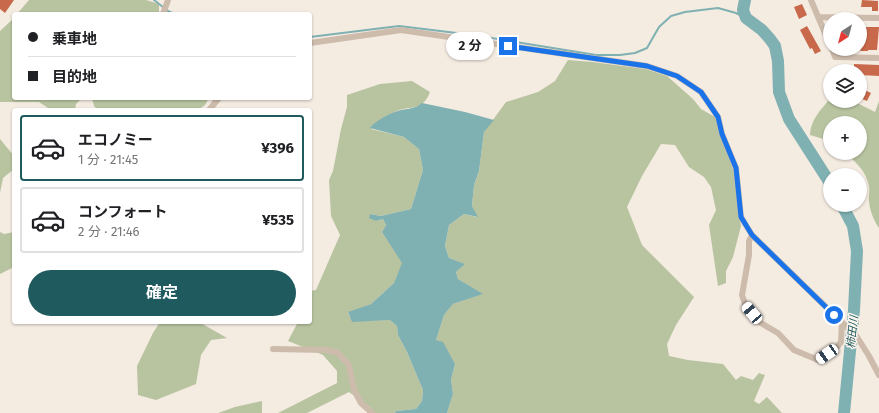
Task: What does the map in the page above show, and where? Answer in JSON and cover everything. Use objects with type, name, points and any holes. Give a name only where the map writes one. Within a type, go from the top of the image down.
[{"type":"street","points":[[811,0],[823,29]]},
{"type":"street","points":[[164,12],[168,2]]},
{"type":"street","points":[[818,17],[879,18]]},
{"type":"street","points":[[312,43],[401,30],[647,66],[677,76],[701,92],[718,117],[722,134],[736,168],[741,217],[752,235],[856,337],[870,356],[879,375]]},
{"type":"street","points":[[835,56],[879,58]]},
{"type":"street","points":[[211,108],[217,100]]},
{"type":"street","points":[[752,235],[749,241],[749,255],[742,295],[745,304],[759,322],[778,333],[794,350],[818,360],[836,348],[841,342],[844,325]]},
{"type":"street","points":[[273,349],[326,350],[338,353],[350,365],[354,390],[360,404],[372,413]]},
{"type":"green space","points":[[29,0],[146,0],[159,4],[159,12],[19,12]]},
{"type":"green space","points":[[12,20],[12,100],[80,100],[76,104],[75,108],[48,108],[39,102],[0,102],[0,31]]},
{"type":"green space","points":[[568,60],[646,69],[667,76],[693,99],[701,109],[715,117],[735,175],[741,226],[733,257],[726,271],[726,283],[718,286],[709,225],[716,210],[711,187],[704,177],[689,167],[675,145],[661,144],[642,176],[627,207],[642,245],[694,297],[676,325],[667,344],[669,356],[723,364],[736,380],[741,376],[753,380],[759,373],[765,375],[754,401],[759,404],[767,397],[782,413],[447,413],[453,394],[451,380],[455,364],[436,340],[444,315],[453,304],[482,294],[458,279],[456,272],[464,264],[449,258],[445,246],[449,225],[464,214],[477,217],[472,206],[474,185],[479,171],[484,132],[506,102],[538,92],[555,81]]},
{"type":"green space","points":[[412,81],[430,92],[424,103],[416,107],[394,112],[371,129],[404,137],[419,149],[423,170],[411,209],[381,216],[370,214],[376,221],[383,219],[386,225],[382,232],[403,263],[394,283],[371,304],[348,313],[352,321],[390,320],[397,326],[398,335],[423,390],[422,401],[416,409],[396,411],[395,413],[374,413],[370,407],[349,392],[307,413],[278,413],[337,383],[337,371],[323,355],[288,341],[297,324],[312,324],[312,291],[316,290],[340,235],[331,216],[329,180],[333,171],[347,107],[347,95],[380,84]]},
{"type":"green space","points":[[92,100],[208,100],[201,108],[96,108]]},
{"type":"green space","points":[[879,101],[879,228],[870,209],[867,168],[861,168],[853,160],[867,160],[867,116],[823,116],[823,139],[810,135],[810,130],[814,120],[823,107],[867,108],[875,112]]},
{"type":"green space","points":[[0,139],[12,154],[12,171],[3,178],[0,193]]},
{"type":"green space","points":[[0,232],[4,234],[12,232],[12,268],[0,274]]},
{"type":"green space","points":[[159,324],[202,324],[227,338],[211,340],[201,355],[196,384],[156,400],[138,395],[137,366]]},
{"type":"green space","points":[[262,401],[262,413],[218,413],[235,407]]},
{"type":"water","points":[[422,103],[494,120],[484,132],[479,171],[474,185],[472,206],[478,217],[464,214],[449,225],[445,246],[449,258],[465,264],[456,272],[458,279],[483,294],[453,304],[444,315],[436,340],[443,342],[455,364],[451,380],[453,394],[447,413],[395,413],[396,411],[416,409],[422,401],[423,390],[398,335],[397,326],[390,320],[352,322],[348,312],[371,304],[394,283],[402,263],[382,232],[386,225],[383,219],[376,221],[369,218],[370,214],[381,216],[411,209],[423,170],[419,149],[404,137],[370,128],[391,114],[401,110],[413,108]]},
{"type":"building","points":[[0,0],[14,0],[5,13],[0,9]]},
{"type":"building","points":[[862,0],[878,1],[878,11],[872,11],[872,7],[861,7]]},
{"type":"building","points":[[802,4],[807,15],[799,19],[794,7]]},
{"type":"building","points":[[807,26],[821,51],[815,54],[812,48],[810,49],[800,30]]},
{"type":"building","points":[[867,27],[879,27],[877,50],[868,51]]},
{"type":"building","points":[[867,65],[879,65],[879,76],[867,75]]},
{"type":"building","points":[[867,91],[871,93],[867,101]]},
{"type":"waterway","points":[[154,0],[170,12]]},
{"type":"waterway","name":"柿田川","points":[[745,0],[743,10],[746,18],[762,30],[775,46],[778,61],[779,92],[789,119],[823,172]]},
{"type":"waterway","points":[[312,37],[399,26],[473,35],[596,55],[620,55],[635,53],[647,48],[659,27],[671,16],[685,12],[718,8],[736,13],[746,18]]},
{"type":"waterway","name":"柿田川","points":[[844,413],[854,310],[857,251],[853,226],[846,212]]},
{"type":"route","points":[[508,46],[647,66],[677,76],[701,92],[718,117],[722,134],[736,168],[741,217],[752,235],[834,315]]}]
